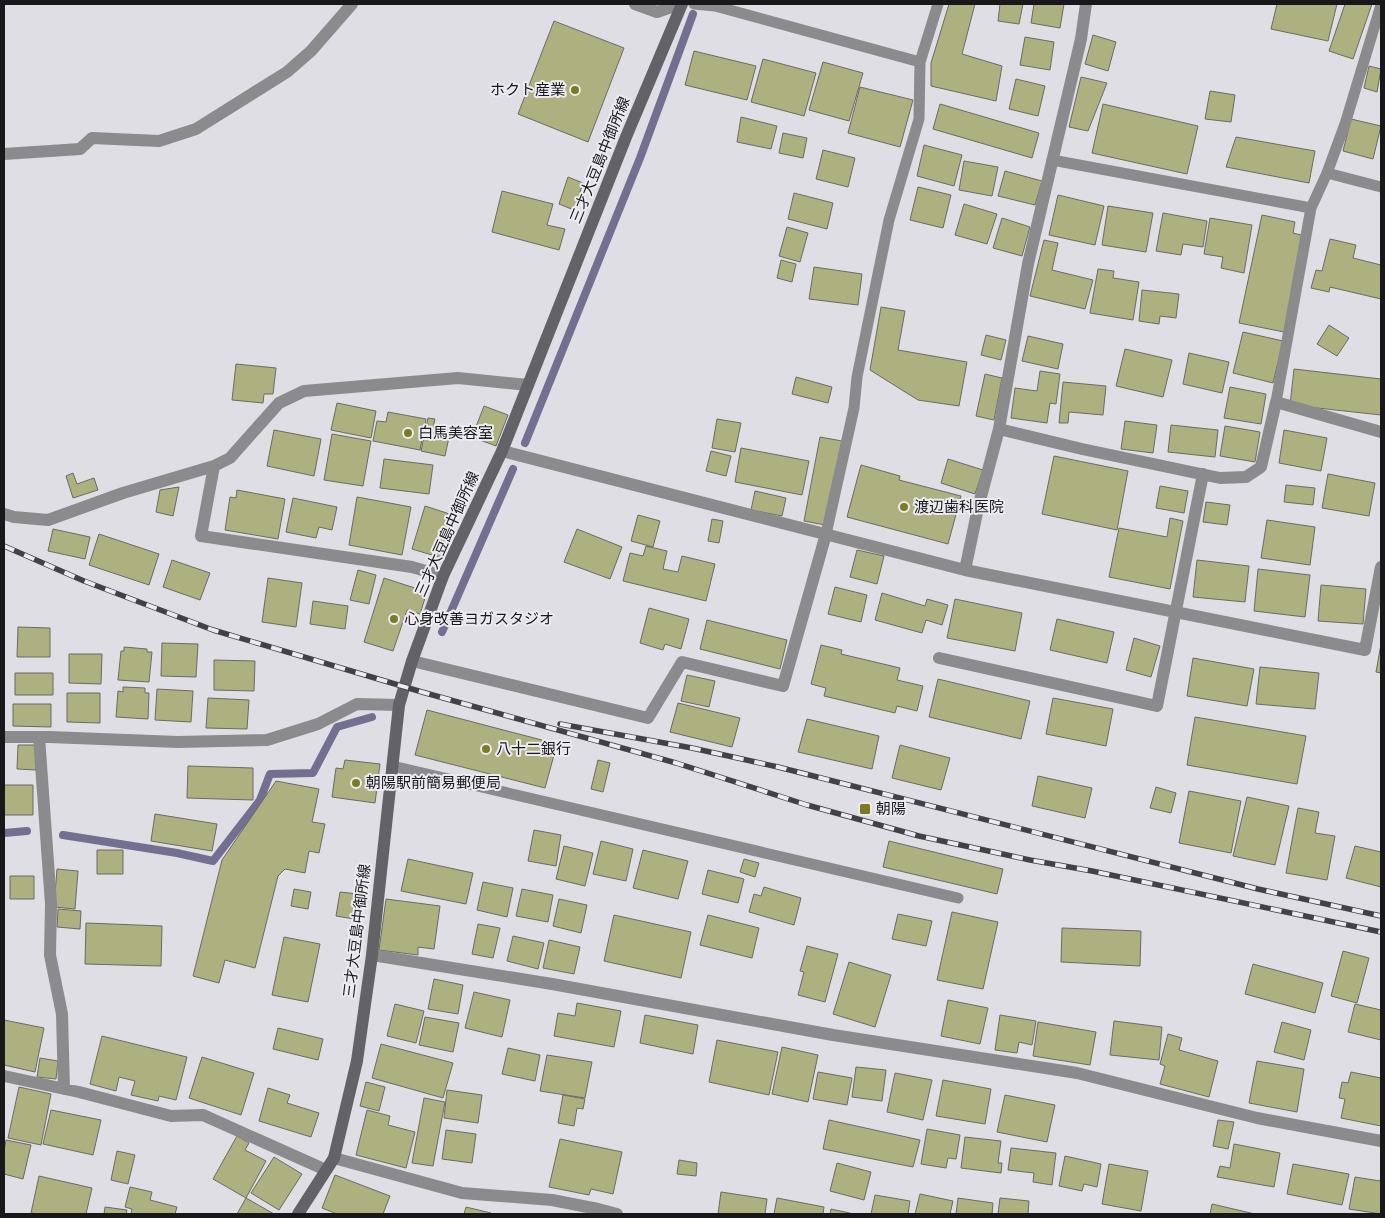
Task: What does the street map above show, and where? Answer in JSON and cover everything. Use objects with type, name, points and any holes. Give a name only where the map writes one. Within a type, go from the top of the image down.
[{"type":"main road","name":"三才大豆島中御所線","points":[[298,1214],[334,1158],[357,1061],[372,954],[399,705],[412,662],[444,576],[502,451],[626,137],[681,4]]},
{"type":"street","points":[[4,154],[80,149],[92,138],[160,141],[196,129],[287,72],[311,51],[352,4]]},
{"type":"street","points":[[635,4],[657,12],[681,4]]},
{"type":"street","points":[[964,570],[978,508],[1000,428],[1028,264],[1081,39],[1086,4]]},
{"type":"street","points":[[4,514],[14,517],[48,520],[123,492],[214,466],[230,458],[279,403],[304,390],[458,378],[528,384]]},
{"type":"street","points":[[1000,428],[1082,449],[1220,478],[1246,477],[1261,467],[1276,402],[1381,432]]},
{"type":"street","points":[[502,451],[964,570],[1365,650],[1381,567]]},
{"type":"street","points":[[214,466],[201,536],[412,567],[444,576]]},
{"type":"street","points":[[939,658],[1157,706],[1202,474]]},
{"type":"street","points":[[412,662],[648,718],[682,662],[783,686],[826,534]]},
{"type":"street","points":[[4,737],[178,742],[267,740],[318,724],[357,704],[399,705]]},
{"type":"street","points":[[39,737],[51,904],[50,955],[62,1014],[64,1089]]},
{"type":"street","points":[[372,954],[552,984],[833,1035],[1077,1073],[1258,1118],[1381,1141]]},
{"type":"street","points":[[4,1076],[171,1116],[203,1115],[326,1170]]},
{"type":"street","points":[[334,1158],[462,1193],[552,1200],[597,1212],[618,1214]]},
{"type":"lane","points":[[694,4],[715,6],[920,62]]},
{"type":"lane","points":[[826,534],[854,408],[857,377],[889,220],[920,119],[920,62],[938,4]]},
{"type":"lane","points":[[1276,402],[1311,208],[1327,173],[1345,124],[1381,5]]},
{"type":"lane","points":[[1052,160],[1311,208]]},
{"type":"lane","points":[[1327,173],[1381,187]]},
{"type":"lane","points":[[392,766],[958,898]]},
{"type":"building","points":[[949,4],[975,4],[962,54],[1002,66],[996,101],[931,86],[931,63]]},
{"type":"building","points":[[1000,4],[1023,4],[1019,24],[998,21]]},
{"type":"building","points":[[1034,4],[1064,4],[1060,28],[1031,23]]},
{"type":"building","points":[[1277,4],[1337,4],[1328,41],[1271,29]]},
{"type":"building","points":[[1345,4],[1372,4],[1353,59],[1329,51]]},
{"type":"building","points":[[554,21],[624,48],[588,142],[518,114]]},
{"type":"building","points":[[1093,35],[1116,42],[1108,71],[1085,64]]},
{"type":"building","points":[[1025,37],[1054,42],[1050,70],[1020,65]]},
{"type":"building","points":[[694,51],[756,66],[747,100],[685,85]]},
{"type":"building","points":[[763,59],[816,73],[804,116],[751,102]]},
{"type":"building","points":[[823,62],[863,73],[849,121],[809,110]]},
{"type":"building","points":[[1369,66],[1381,69],[1377,92],[1364,88]]},
{"type":"building","points":[[1081,77],[1107,83],[1088,131],[1069,127]]},
{"type":"building","points":[[1016,79],[1045,86],[1038,116],[1009,109]]},
{"type":"building","points":[[860,87],[913,100],[900,147],[848,133]]},
{"type":"building","points":[[1210,91],[1235,95],[1231,122],[1205,119]]},
{"type":"building","points":[[940,104],[1039,133],[1032,158],[933,129]]},
{"type":"building","points":[[1103,104],[1198,126],[1187,174],[1092,153]]},
{"type":"building","points":[[741,117],[777,126],[771,149],[737,142]]},
{"type":"building","points":[[1351,119],[1381,126],[1373,159],[1343,151]]},
{"type":"building","points":[[783,133],[807,138],[803,158],[779,153]]},
{"type":"building","points":[[1236,137],[1315,151],[1309,183],[1226,167]]},
{"type":"building","points":[[924,145],[962,155],[954,186],[917,176]]},
{"type":"building","points":[[823,150],[855,158],[848,187],[816,179]]},
{"type":"building","points":[[964,161],[998,167],[992,196],[959,190]]},
{"type":"building","points":[[1005,171],[1042,181],[1035,205],[998,196]]},
{"type":"building","points":[[568,177],[583,183],[574,210],[559,204]]},
{"type":"building","points":[[918,187],[951,195],[943,228],[910,220]]},
{"type":"building","points":[[502,191],[553,204],[547,225],[565,229],[559,250],[492,232]]},
{"type":"building","points":[[794,193],[833,203],[827,229],[788,219]]},
{"type":"building","points":[[1058,195],[1104,206],[1095,245],[1049,235]]},
{"type":"building","points":[[964,204],[997,214],[987,244],[955,235]]},
{"type":"building","points":[[1108,206],[1153,213],[1146,252],[1102,245]]},
{"type":"building","points":[[1163,213],[1207,221],[1203,247],[1183,244],[1181,255],[1156,251]]},
{"type":"building","points":[[1262,215],[1295,222],[1293,233],[1305,236],[1284,332],[1239,323]]},
{"type":"building","points":[[1002,218],[1030,227],[1022,256],[993,248]]},
{"type":"building","points":[[1210,218],[1252,225],[1244,273],[1221,268],[1223,257],[1204,254]]},
{"type":"building","points":[[787,227],[808,233],[800,262],[779,256]]},
{"type":"building","points":[[1330,239],[1356,245],[1353,258],[1381,265],[1381,299],[1330,287],[1329,292],[1311,288],[1316,270],[1322,271]]},
{"type":"building","points":[[1044,240],[1058,243],[1052,270],[1093,280],[1085,309],[1030,296]]},
{"type":"building","points":[[781,260],[796,264],[792,282],[777,278]]},
{"type":"building","points":[[814,267],[862,274],[858,305],[809,299]]},
{"type":"building","points":[[1098,269],[1114,271],[1113,278],[1139,282],[1133,320],[1090,313]]},
{"type":"building","points":[[1142,290],[1179,294],[1176,318],[1160,316],[1159,324],[1139,321]]},
{"type":"building","points":[[881,307],[905,311],[898,350],[967,362],[959,406],[918,400],[870,370]]},
{"type":"building","points":[[1329,325],[1349,338],[1337,356],[1317,344]]},
{"type":"building","points":[[1243,332],[1283,341],[1273,383],[1233,373]]},
{"type":"building","points":[[986,335],[1006,340],[1001,360],[981,355]]},
{"type":"building","points":[[1028,336],[1063,344],[1058,369],[1022,361]]},
{"type":"building","points":[[1125,349],[1172,360],[1163,397],[1116,386]]},
{"type":"building","points":[[1189,353],[1229,362],[1222,393],[1183,384]]},
{"type":"building","points":[[236,364],[276,368],[273,394],[264,394],[263,403],[232,400]]},
{"type":"building","points":[[1294,369],[1381,379],[1381,415],[1290,405]]},
{"type":"building","points":[[1040,371],[1060,374],[1056,404],[1050,403],[1047,423],[1011,418],[1015,388],[1037,391]]},
{"type":"building","points":[[985,374],[1002,378],[994,420],[976,416]]},
{"type":"building","points":[[796,377],[832,387],[828,403],[792,394]]},
{"type":"building","points":[[1063,382],[1106,386],[1103,415],[1069,412],[1068,423],[1059,423]]},
{"type":"building","points":[[1230,387],[1266,394],[1261,424],[1224,418]]},
{"type":"building","points":[[337,403],[376,411],[371,438],[331,430]]},
{"type":"building","points":[[484,406],[508,415],[496,446],[472,437]]},
{"type":"building","points":[[388,412],[426,419],[420,450],[373,441],[377,421],[386,422]]},
{"type":"building","points":[[428,418],[435,419],[432,432],[437,434],[438,426],[451,428],[445,456],[421,451]]},
{"type":"building","points":[[717,419],[741,423],[735,452],[712,448]]},
{"type":"building","points":[[1125,421],[1157,425],[1153,453],[1121,449]]},
{"type":"building","points":[[1171,425],[1218,430],[1215,457],[1168,452]]},
{"type":"building","points":[[1225,426],[1260,432],[1255,462],[1220,456]]},
{"type":"building","points":[[274,430],[321,439],[314,476],[267,466]]},
{"type":"building","points":[[1284,430],[1327,438],[1321,471],[1279,463]]},
{"type":"building","points":[[332,434],[371,441],[363,486],[324,480]]},
{"type":"building","points":[[820,437],[842,441],[825,525],[804,521]]},
{"type":"building","points":[[741,448],[809,461],[802,495],[735,482]]},
{"type":"building","points":[[711,451],[731,456],[726,476],[706,471]]},
{"type":"building","points":[[1054,456],[1128,471],[1117,530],[1042,514]]},
{"type":"building","points":[[384,459],[433,465],[429,494],[380,488]]},
{"type":"building","points":[[948,459],[983,470],[975,494],[941,483]]},
{"type":"building","name":"渡辺歯科医院","points":[[861,465],[900,476],[899,480],[961,496],[948,544],[847,517]]},
{"type":"building","points":[[73,473],[77,484],[94,478],[98,490],[73,498],[66,476]]},
{"type":"building","points":[[1328,474],[1375,483],[1369,516],[1322,508]]},
{"type":"building","points":[[1286,485],[1315,488],[1313,505],[1284,502]]},
{"type":"building","points":[[1160,486],[1188,491],[1184,513],[1156,508]]},
{"type":"building","points":[[179,487],[173,516],[156,512],[160,490]]},
{"type":"building","points":[[237,490],[285,499],[278,539],[225,530],[230,497],[236,498]]},
{"type":"building","points":[[755,491],[786,498],[782,516],[751,510]]},
{"type":"building","points":[[357,497],[411,507],[402,555],[349,545]]},
{"type":"building","points":[[293,498],[337,507],[332,530],[319,527],[316,538],[286,532]]},
{"type":"building","points":[[1206,502],[1230,505],[1227,525],[1203,522]]},
{"type":"building","points":[[425,506],[456,516],[442,558],[412,549]]},
{"type":"building","points":[[638,515],[660,521],[653,547],[631,541]]},
{"type":"building","points":[[1170,518],[1183,521],[1170,589],[1109,577],[1119,528],[1167,537]]},
{"type":"building","points":[[712,519],[723,521],[719,543],[708,541]]},
{"type":"building","points":[[1267,520],[1315,527],[1310,565],[1261,558]]},
{"type":"building","points":[[53,529],[90,537],[85,559],[48,551]]},
{"type":"building","points":[[577,529],[622,547],[610,579],[564,562]]},
{"type":"building","points":[[99,534],[159,554],[149,585],[89,565]]},
{"type":"building","points":[[646,546],[667,551],[663,569],[678,572],[682,556],[715,564],[706,601],[623,581],[630,553],[643,556]]},
{"type":"building","points":[[857,550],[884,556],[877,584],[850,577]]},
{"type":"building","points":[[172,560],[210,573],[200,600],[163,587]]},
{"type":"building","points":[[1197,560],[1249,566],[1245,602],[1193,597]]},
{"type":"building","points":[[1258,569],[1310,575],[1305,617],[1254,611]]},
{"type":"building","points":[[358,570],[376,575],[369,604],[350,600]]},
{"type":"building","points":[[268,578],[302,583],[296,627],[262,622]]},
{"type":"building","points":[[384,578],[427,592],[420,614],[407,610],[393,651],[364,642]]},
{"type":"building","points":[[1321,585],[1366,589],[1363,624],[1318,621]]},
{"type":"building","points":[[835,587],[867,595],[861,622],[828,614]]},
{"type":"building","points":[[882,593],[925,606],[927,599],[948,605],[942,625],[926,620],[922,633],[875,620]]},
{"type":"building","points":[[955,599],[1022,613],[1015,651],[947,638]]},
{"type":"building","points":[[313,601],[348,606],[345,629],[310,624]]},
{"type":"building","points":[[649,608],[689,619],[681,649],[665,644],[663,650],[640,643]]},
{"type":"building","points":[[1057,619],[1114,632],[1107,663],[1050,650]]},
{"type":"building","points":[[707,620],[787,640],[780,669],[700,649]]},
{"type":"building","points":[[18,627],[50,628],[50,657],[17,657]]},
{"type":"building","points":[[1134,638],[1160,646],[1151,677],[1126,670]]},
{"type":"building","points":[[162,643],[198,644],[196,677],[161,676]]},
{"type":"building","points":[[1381,644],[1381,673],[1376,672]]},
{"type":"building","points":[[821,645],[842,650],[841,654],[900,668],[897,680],[923,686],[917,711],[897,706],[895,713],[824,696],[826,688],[811,684]]},
{"type":"building","points":[[124,647],[147,649],[147,652],[152,652],[149,682],[118,680],[121,651],[124,651]]},
{"type":"building","points":[[69,654],[102,654],[101,684],[69,683]]},
{"type":"building","points":[[1193,658],[1254,669],[1247,706],[1187,696]]},
{"type":"building","points":[[214,660],[255,661],[254,691],[214,690]]},
{"type":"building","points":[[1260,667],[1319,673],[1315,709],[1256,704]]},
{"type":"building","points":[[15,673],[53,673],[53,695],[15,695]]},
{"type":"building","points":[[687,675],[715,681],[709,707],[681,701]]},
{"type":"building","points":[[938,679],[1030,701],[1021,739],[929,717]]},
{"type":"building","points":[[123,687],[145,688],[145,693],[149,693],[148,719],[116,717],[118,691],[123,692]]},
{"type":"building","points":[[157,689],[193,691],[191,722],[155,720]]},
{"type":"building","points":[[67,693],[100,693],[100,723],[67,722]]},
{"type":"building","points":[[208,698],[249,700],[247,729],[206,728]]},
{"type":"building","points":[[1053,698],[1113,709],[1106,746],[1046,734]]},
{"type":"building","points":[[678,703],[740,718],[732,747],[670,732]]},
{"type":"building","points":[[13,704],[51,704],[51,727],[13,726]]},
{"type":"building","name":"八十二銀行","points":[[427,710],[557,744],[545,788],[415,755]]},
{"type":"building","points":[[1195,717],[1306,736],[1297,784],[1187,765]]},
{"type":"building","points":[[807,719],[879,736],[872,769],[798,752]]},
{"type":"building","points":[[18,745],[36,745],[36,770],[17,769]]},
{"type":"building","points":[[900,745],[950,758],[941,790],[892,778]]},
{"type":"building","name":"朝陽駅前簡易郵便局","points":[[345,760],[380,764],[375,803],[332,797],[336,768],[343,769]]},
{"type":"building","points":[[598,760],[610,763],[603,792],[591,789]]},
{"type":"building","points":[[188,766],[253,768],[253,800],[187,798]]},
{"type":"building","points":[[1038,776],[1092,788],[1085,818],[1032,806]]},
{"type":"building","points":[[276,781],[319,789],[312,822],[325,824],[319,853],[309,851],[305,873],[285,869],[278,876],[255,968],[225,960],[219,983],[193,976],[222,860]]},
{"type":"building","points":[[4,785],[33,785],[33,815],[4,815]]},
{"type":"building","points":[[1156,787],[1176,793],[1171,813],[1150,808]]},
{"type":"building","points":[[1189,791],[1241,801],[1231,853],[1179,843]]},
{"type":"building","points":[[1247,797],[1289,806],[1275,865],[1233,856]]},
{"type":"building","points":[[1298,808],[1319,812],[1315,833],[1335,836],[1327,880],[1286,873]]},
{"type":"building","points":[[155,814],[217,824],[212,851],[151,841]]},
{"type":"building","points":[[534,830],[561,835],[556,866],[528,861]]},
{"type":"building","points":[[601,841],[633,849],[626,881],[593,874]]},
{"type":"building","points":[[889,841],[1003,869],[997,894],[883,867]]},
{"type":"building","points":[[564,846],[593,853],[585,886],[556,879]]},
{"type":"building","points":[[1355,846],[1381,852],[1381,887],[1346,878]]},
{"type":"building","points":[[97,850],[123,850],[123,874],[97,874]]},
{"type":"building","points":[[643,850],[688,861],[678,899],[633,888]]},
{"type":"building","points":[[408,859],[473,873],[466,904],[401,891]]},
{"type":"building","points":[[744,859],[759,863],[755,877],[740,872]]},
{"type":"building","points":[[57,869],[78,871],[75,909],[54,907]]},
{"type":"building","points":[[708,870],[744,879],[738,903],[702,894]]},
{"type":"building","points":[[10,876],[34,876],[34,899],[10,899]]},
{"type":"building","points":[[483,882],[513,888],[507,917],[477,910]]},
{"type":"building","points":[[764,887],[801,898],[794,925],[749,912],[754,894],[761,896]]},
{"type":"building","points":[[294,889],[311,892],[308,909],[291,906]]},
{"type":"building","points":[[522,889],[553,895],[548,922],[516,916]]},
{"type":"building","points":[[340,892],[358,894],[354,919],[336,916]]},
{"type":"building","points":[[386,899],[440,906],[434,949],[418,947],[418,955],[379,950]]},
{"type":"building","points":[[559,899],[587,905],[581,933],[553,926]]},
{"type":"building","points":[[58,909],[81,911],[80,929],[57,927]]},
{"type":"building","points":[[952,912],[998,922],[983,989],[937,980]]},
{"type":"building","points":[[898,914],[932,921],[926,946],[892,939]]},
{"type":"building","points":[[614,915],[691,932],[681,978],[604,961]]},
{"type":"building","points":[[708,915],[759,928],[752,958],[700,945]]},
{"type":"building","points":[[86,923],[162,926],[161,966],[85,964]]},
{"type":"building","points":[[478,924],[500,928],[493,958],[472,954]]},
{"type":"building","points":[[1062,928],[1141,931],[1140,966],[1061,962]]},
{"type":"building","points":[[513,936],[544,943],[538,969],[507,961]]},
{"type":"building","points":[[284,937],[320,944],[308,1002],[272,995]]},
{"type":"building","points":[[549,940],[580,947],[574,974],[543,968]]},
{"type":"building","points":[[807,946],[838,954],[825,1002],[798,995],[804,972],[800,971]]},
{"type":"building","points":[[1343,951],[1369,958],[1357,1003],[1331,996]]},
{"type":"building","points":[[849,962],[891,975],[875,1027],[833,1014]]},
{"type":"building","points":[[1253,964],[1323,983],[1315,1013],[1245,994]]},
{"type":"building","points":[[434,979],[463,985],[458,1014],[428,1009]]},
{"type":"building","points":[[474,992],[510,1000],[502,1037],[465,1028]]},
{"type":"building","points":[[948,1000],[988,1008],[980,1044],[941,1036]]},
{"type":"building","points":[[577,1003],[621,1011],[614,1047],[554,1036],[558,1013],[575,1016]]},
{"type":"building","points":[[395,1004],[424,1011],[416,1043],[387,1036]]},
{"type":"building","points":[[1355,1004],[1381,1010],[1381,1040],[1348,1032]]},
{"type":"building","points":[[645,1015],[698,1025],[693,1054],[640,1043]]},
{"type":"building","points":[[1000,1015],[1036,1021],[1032,1045],[1019,1042],[1017,1053],[995,1050]]},
{"type":"building","points":[[425,1017],[459,1023],[453,1052],[419,1045]]},
{"type":"building","points":[[4,1020],[44,1028],[35,1072],[4,1065]]},
{"type":"building","points":[[1114,1021],[1162,1027],[1159,1060],[1110,1055]]},
{"type":"building","points":[[1038,1022],[1096,1032],[1090,1065],[1033,1056]]},
{"type":"building","points":[[1282,1022],[1311,1030],[1304,1060],[1274,1052]]},
{"type":"building","points":[[278,1028],[323,1039],[318,1060],[273,1049]]},
{"type":"building","points":[[1168,1034],[1182,1038],[1179,1050],[1218,1061],[1209,1097],[1160,1084],[1165,1066],[1160,1064]]},
{"type":"building","points":[[102,1036],[187,1057],[176,1100],[159,1096],[158,1101],[131,1095],[135,1081],[119,1077],[116,1091],[90,1084]]},
{"type":"building","points":[[717,1040],[778,1052],[769,1095],[709,1082]]},
{"type":"building","points":[[381,1044],[453,1063],[443,1098],[372,1078]]},
{"type":"building","points":[[782,1047],[818,1055],[808,1102],[772,1094]]},
{"type":"building","points":[[508,1048],[540,1055],[535,1081],[502,1074]]},
{"type":"building","points":[[547,1055],[592,1062],[585,1098],[540,1091]]},
{"type":"building","points":[[202,1057],[254,1073],[241,1115],[189,1098]]},
{"type":"building","points":[[40,1058],[58,1061],[56,1079],[37,1077]]},
{"type":"building","points":[[1257,1061],[1304,1069],[1297,1112],[1249,1103]]},
{"type":"building","points":[[856,1067],[886,1070],[882,1101],[852,1097]]},
{"type":"building","points":[[818,1072],[852,1078],[847,1105],[813,1099]]},
{"type":"building","points":[[1351,1072],[1381,1078],[1381,1126],[1341,1118],[1345,1099],[1339,1098],[1342,1082],[1348,1083]]},
{"type":"building","points":[[895,1073],[932,1080],[923,1120],[887,1112]]},
{"type":"building","points":[[943,1080],[991,1089],[985,1124],[936,1116]]},
{"type":"building","points":[[366,1082],[385,1087],[379,1111],[360,1106]]},
{"type":"building","points":[[19,1087],[51,1094],[41,1145],[8,1138]]},
{"type":"building","points":[[268,1088],[290,1095],[287,1103],[319,1113],[311,1137],[259,1121]]},
{"type":"building","points":[[447,1090],[482,1095],[478,1123],[444,1118]]},
{"type":"building","points":[[563,1095],[585,1099],[583,1109],[577,1108],[574,1126],[558,1123]]},
{"type":"building","points":[[1005,1095],[1055,1105],[1047,1142],[997,1132]]},
{"type":"building","points":[[424,1098],[445,1102],[433,1166],[412,1163]]},
{"type":"building","points":[[51,1110],[101,1120],[93,1155],[43,1144]]},
{"type":"building","points":[[367,1110],[390,1116],[388,1125],[415,1132],[406,1168],[356,1155]]},
{"type":"building","points":[[829,1120],[920,1140],[913,1167],[823,1149]]},
{"type":"building","points":[[1218,1120],[1234,1122],[1228,1149],[1213,1146]]},
{"type":"building","points":[[927,1129],[960,1135],[956,1159],[948,1158],[946,1168],[921,1164]]},
{"type":"building","points":[[446,1130],[476,1134],[472,1163],[442,1159]]},
{"type":"building","points":[[237,1136],[249,1143],[245,1150],[266,1161],[246,1198],[213,1179]]},
{"type":"building","points":[[965,1137],[1001,1141],[998,1163],[1002,1163],[1001,1173],[961,1168]]},
{"type":"building","points":[[560,1139],[622,1152],[613,1194],[591,1189],[589,1195],[549,1187]]},
{"type":"building","points":[[6,1140],[31,1145],[23,1179],[4,1174]]},
{"type":"building","points":[[1234,1144],[1280,1153],[1274,1187],[1217,1177],[1220,1166],[1230,1168]]},
{"type":"building","points":[[1011,1148],[1056,1153],[1052,1185],[1033,1182],[1034,1173],[1008,1170]]},
{"type":"building","points":[[117,1151],[135,1155],[128,1184],[111,1180]]},
{"type":"building","points":[[1065,1156],[1101,1164],[1097,1187],[1084,1184],[1082,1191],[1059,1186]]},
{"type":"building","points":[[274,1157],[302,1174],[279,1210],[251,1193]]},
{"type":"building","points":[[679,1160],[697,1163],[696,1176],[677,1174]]},
{"type":"building","points":[[837,1163],[871,1172],[864,1200],[830,1191]]},
{"type":"building","points":[[1109,1164],[1148,1171],[1141,1211],[1102,1204]]},
{"type":"building","points":[[1293,1164],[1349,1174],[1342,1205],[1287,1194]]},
{"type":"building","points":[[335,1175],[390,1196],[383,1214],[337,1214],[322,1208]]},
{"type":"building","points":[[39,1176],[92,1188],[86,1214],[31,1213]]},
{"type":"building","points":[[1381,1176],[1381,1214],[1349,1209],[1355,1177],[1380,1181]]},
{"type":"building","points":[[130,1187],[152,1192],[150,1200],[177,1207],[175,1214],[131,1214],[132,1209],[125,1207]]},
{"type":"building","points":[[721,1192],[767,1199],[765,1214],[718,1214]]},
{"type":"building","points":[[920,1194],[953,1201],[950,1214],[915,1214]]},
{"type":"building","points":[[875,1195],[910,1201],[908,1214],[871,1214]]},
{"type":"building","points":[[246,1198],[274,1214],[237,1214]]},
{"type":"building","points":[[777,1198],[824,1207],[823,1214],[774,1214]]},
{"type":"building","points":[[958,1198],[993,1203],[992,1214],[956,1214]]},
{"type":"building","points":[[1000,1198],[1029,1201],[1028,1214],[998,1214]]},
{"type":"building","points":[[1212,1204],[1255,1214],[1210,1214]]},
{"type":"building","points":[[105,1207],[127,1210],[126,1214],[104,1214]]},
{"type":"building","points":[[466,1207],[491,1213],[464,1214]]},
{"type":"building","points":[[831,1209],[854,1214],[830,1214]]},
{"type":"waterway","points":[[525,443],[640,158],[693,14]]},
{"type":"waterway","points":[[442,632],[513,469]]},
{"type":"waterway","points":[[63,835],[177,853],[213,861],[260,800],[270,774],[313,773],[337,727],[372,717]]},
{"type":"waterway","points":[[4,833],[27,831]]},
{"type":"railway","points":[[4,546],[84,581],[213,630],[422,692],[676,763],[807,805],[919,836],[1381,932]]},
{"type":"railway","points":[[560,724],[692,748],[778,767],[1258,889],[1381,916]]},
{"type":"place","name":"ホクト産業","points":[[575,90]]},
{"type":"place","name":"白馬美容室","points":[[408,433]]},
{"type":"place","name":"渡辺歯科医院","points":[[904,507]]},
{"type":"place","name":"心身改善ヨガスタジオ","points":[[394,619]]},
{"type":"place","name":"八十二銀行","points":[[486,749]]},
{"type":"place","name":"朝陽駅前簡易郵便局","points":[[356,783]]},
{"type":"place","name":"朝陽","points":[[865,809]]}]
